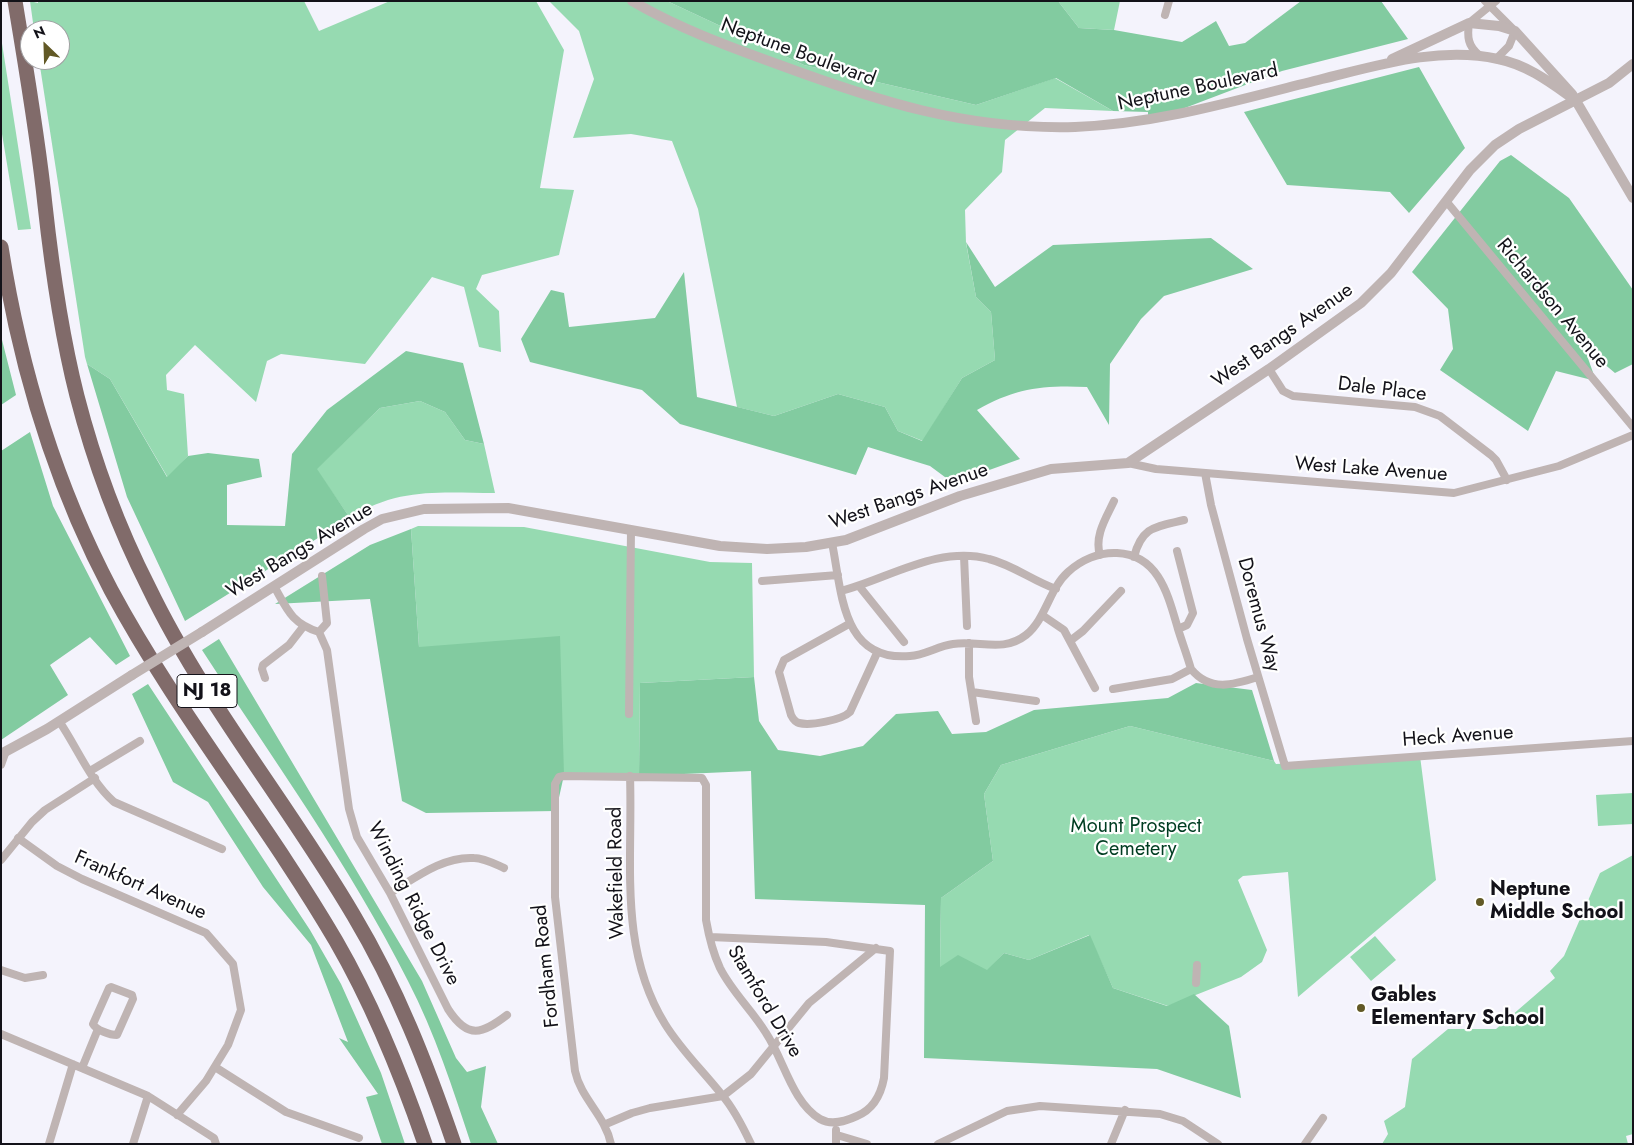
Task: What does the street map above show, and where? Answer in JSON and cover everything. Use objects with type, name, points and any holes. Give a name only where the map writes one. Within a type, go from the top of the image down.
[{"type":"highway","name":"NJ 18","points":[[16,1],[59,311],[77,395],[106,490],[133,555],[158,606],[208,693],[325,869],[369,941],[398,998],[421,1051],[454,1144]]},
{"type":"highway","name":"NJ 18","points":[[1,247],[14,324],[36,405],[56,467],[83,531],[130,622],[292,870],[336,942],[366,996],[390,1050],[424,1144]]},
{"type":"street","name":"Neptune Boulevard","points":[[632,1],[699,35],[866,97],[919,111],[997,124],[1077,127],[1155,119],[1373,67],[1440,55],[1497,58],[1533,72],[1575,100],[1633,198]]},
{"type":"street","points":[[1165,15],[1169,1]]},
{"type":"street","points":[[1373,67],[1421,47],[1468,23],[1490,3],[1561,80],[1575,100]]},
{"type":"street","points":[[1468,23],[1515,30]]},
{"type":"street","points":[[1468,23],[1468,40],[1470,46],[1479,56]]},
{"type":"street","points":[[1497,58],[1509,46],[1515,30]]},
{"type":"street","name":"West Bangs Avenue","points":[[4,752],[59,721],[382,519],[424,509],[508,508],[736,548],[767,549],[832,544],[864,534],[960,496],[1051,469],[1128,463],[1269,369],[1350,312],[1377,288],[1479,159],[1495,145],[1519,129],[1609,82],[1633,64]]},
{"type":"street","name":"Richardson Avenue","points":[[1446,202],[1633,427]]},
{"type":"street","name":"Dale Place","points":[[1269,369],[1283,390],[1293,396],[1415,407],[1432,412],[1491,455],[1507,480]]},
{"type":"street","name":"West Lake Avenue","points":[[1128,463],[1156,469],[1445,494],[1462,492],[1574,461],[1633,435]]},
{"type":"street","name":"Doremus Way","points":[[1205,473],[1211,505],[1258,677],[1285,766]]},
{"type":"street","points":[[1100,555],[1097,546],[1099,534],[1114,501]]},
{"type":"street","points":[[1134,557],[1138,543],[1144,533],[1184,520]]},
{"type":"street","points":[[629,714],[631,530]]},
{"type":"street","points":[[832,544],[842,604],[850,624],[855,633],[877,652],[912,656],[950,644],[969,643],[998,646],[1015,642],[1035,627],[1056,589],[1068,572],[1087,559],[1114,553],[1143,561],[1159,576],[1170,602],[1191,669],[1202,680],[1218,685],[1228,685],[1258,677]]},
{"type":"street","points":[[1177,551],[1193,613],[1187,624],[1178,629]]},
{"type":"street","points":[[841,591],[926,562],[964,556],[994,560],[1056,589]]},
{"type":"street","points":[[964,556],[967,626]]},
{"type":"street","points":[[762,581],[838,575]]},
{"type":"street","points":[[274,586],[291,616],[303,627],[319,632],[327,623],[322,576]]},
{"type":"street","points":[[859,586],[904,642]]},
{"type":"street","points":[[1070,640],[1083,631],[1122,591]]},
{"type":"street","points":[[1042,614],[1059,625],[1070,640],[1095,688]]},
{"type":"street","points":[[850,624],[784,660],[781,664],[779,672],[791,715],[795,721],[803,724],[846,716],[850,712],[877,652]]},
{"type":"street","points":[[265,678],[262,669],[263,665],[288,645],[303,627]]},
{"type":"street","name":"Winding Ridge Drive","points":[[319,632],[327,650],[351,819],[362,848],[390,893],[455,1018],[467,1029],[478,1031],[488,1029],[507,1015]]},
{"type":"street","points":[[969,643],[968,666],[976,721]]},
{"type":"street","points":[[1113,689],[1172,679],[1191,669]]},
{"type":"street","points":[[972,692],[1036,701]]},
{"type":"street","points":[[59,721],[92,775],[106,795],[114,802],[222,848]]},
{"type":"street","name":"Heck Avenue","points":[[1285,766],[1633,741]]},
{"type":"street","points":[[1,860],[18,838],[45,810],[140,742]]},
{"type":"street","points":[[1,765],[4,752]]},
{"type":"street","name":"Fordham Road","points":[[611,1144],[606,1124],[582,1092],[575,1071],[554,897],[555,784],[559,777],[630,776]]},
{"type":"street","name":"Stamford Drive","points":[[630,776],[702,778],[706,785],[706,912],[710,937],[724,976],[762,1026],[802,1101],[821,1120],[836,1123]]},
{"type":"street","name":"Wakefield Road","points":[[630,776],[631,920],[640,968],[651,998],[666,1026],[723,1096],[751,1144]]},
{"type":"street","name":"Frankfort Avenue","points":[[18,838],[82,879],[206,933],[232,964],[241,1010],[228,1045],[215,1067],[206,1081],[177,1115]]},
{"type":"street","points":[[390,893],[448,861],[476,858],[504,868]]},
{"type":"street","points":[[710,937],[826,942],[890,951],[882,1090],[876,1101],[866,1111],[836,1123],[836,1144]]},
{"type":"street","points":[[606,1124],[650,1108],[723,1096],[751,1074],[775,1048],[791,1023],[809,1004],[876,948]]},
{"type":"street","points":[[1196,983],[1197,965]]},
{"type":"street","points":[[1,970],[25,978],[44,975]]},
{"type":"street","points":[[112,987],[132,995],[134,999],[117,1035],[98,1030],[93,1024],[109,988],[112,987]]},
{"type":"street","points":[[82,1068],[98,1030]]},
{"type":"street","points":[[1,1034],[148,1096],[216,1142]]},
{"type":"street","points":[[49,1144],[73,1064]]},
{"type":"street","points":[[215,1067],[286,1112],[359,1138]]},
{"type":"street","points":[[133,1144],[148,1096]]},
{"type":"street","points":[[938,1144],[997,1114],[1020,1108],[1040,1106],[1125,1110],[1170,1116],[1206,1135],[1218,1144]]},
{"type":"street","points":[[1111,1144],[1125,1110]]},
{"type":"street","points":[[1305,1144],[1322,1118]]},
{"type":"street","points":[[837,1135],[867,1144]]},
{"type":"street","points":[[1203,1144],[1206,1135]]},
{"type":"green space","points":[[30,1],[38,3],[38,1],[304,1],[319,31],[390,1],[536,1],[564,50],[540,188],[574,190],[559,255],[482,275],[476,289],[499,311],[501,352],[479,347],[464,287],[432,277],[365,364],[281,354],[267,361],[256,402],[195,345],[166,375],[167,390],[184,394],[188,456],[168,478],[110,379],[87,364],[41,70],[70,70],[70,20],[33,20]]},
{"type":"green space","points":[[549,1],[667,1],[804,65],[976,105],[1055,78],[1113,111],[1045,108],[1005,140],[1002,172],[965,210],[966,243],[976,297],[991,312],[995,360],[962,378],[923,441],[898,431],[885,407],[838,394],[774,416],[737,407],[698,209],[672,141],[631,134],[573,138],[594,79],[579,31]]},
{"type":"green space","points":[[667,1],[1058,1],[1079,28],[1114,30],[1182,42],[1216,21],[1229,46],[1245,43],[1301,1],[1381,1],[1408,39],[1282,71],[1148,122],[1148,112],[1113,111],[1056,78],[976,105],[804,65]]},
{"type":"green space","points":[[1058,1],[1120,1],[1114,30],[1079,28]]},
{"type":"green space","points":[[1,37],[31,229],[18,230],[1,128]]},
{"type":"green space","points":[[1419,67],[1465,148],[1409,213],[1390,192],[1287,185],[1244,112]]},
{"type":"green space","points":[[1511,155],[1569,198],[1633,290],[1633,364],[1615,373],[1584,347],[1596,381],[1556,371],[1528,431],[1440,370],[1453,349],[1448,309],[1412,272],[1500,161]]},
{"type":"green space","points":[[1211,238],[1253,269],[1164,296],[1141,319],[1110,364],[1109,425],[1087,387],[1030,389],[1004,397],[977,410],[1020,459],[953,483],[930,466],[868,447],[856,475],[680,424],[642,390],[530,362],[521,339],[551,290],[564,293],[569,327],[655,318],[684,272],[697,397],[774,416],[838,394],[885,407],[898,431],[922,441],[962,378],[995,360],[991,312],[976,297],[966,242],[995,287],[1053,245]]},
{"type":"green space","points":[[1,336],[16,395],[1,405]]},
{"type":"green space","points":[[406,351],[463,363],[484,444],[465,440],[445,412],[420,401],[380,408],[317,469],[350,518],[185,621],[127,497],[87,364],[110,379],[167,477],[188,456],[208,453],[259,459],[262,477],[227,485],[227,525],[285,526],[292,454],[327,410]]},
{"type":"green space","points":[[420,401],[445,412],[465,440],[484,444],[495,493],[438,493],[402,496],[368,508],[350,518],[316,469],[380,408]]},
{"type":"green space","points":[[30,432],[53,506],[130,656],[116,665],[90,637],[50,665],[68,695],[1,740],[1,451]]},
{"type":"green space","points":[[418,526],[524,527],[710,562],[752,563],[754,677],[640,683],[639,776],[564,775],[419,647],[411,529]]},
{"type":"green space","points":[[411,529],[419,647],[560,636],[564,775],[556,811],[426,813],[402,801],[370,599],[275,604],[370,545]]},
{"type":"green space","points":[[219,639],[422,981],[456,1058],[467,1072],[486,1066],[481,1107],[498,1144],[471,1144],[427,1021],[386,938],[310,813],[202,650]]},
{"type":"green space","points":[[754,677],[759,721],[778,750],[820,756],[863,746],[896,714],[938,711],[952,734],[986,732],[1034,710],[1168,698],[1196,683],[1252,690],[1274,761],[1130,726],[1001,765],[984,794],[993,861],[941,898],[940,967],[958,955],[987,970],[1004,953],[1029,960],[1090,935],[1113,988],[1167,1006],[1194,994],[1229,1026],[1241,1098],[1157,1069],[924,1058],[925,905],[755,899],[751,771],[639,776],[640,683]]},
{"type":"green space","points":[[148,684],[310,930],[341,984],[381,1073],[405,1144],[382,1144],[366,1097],[378,1094],[339,1038],[348,1042],[311,945],[263,887],[208,802],[173,782],[132,694]]},
{"type":"green space","name":"Mount Prospect Cemetery","points":[[1130,726],[1274,761],[1276,764],[1420,756],[1436,880],[1298,997],[1288,872],[1243,876],[1238,880],[1267,950],[1262,962],[1241,977],[1168,1006],[1113,988],[1089,935],[1029,960],[1004,953],[987,971],[958,956],[940,968],[941,898],[993,861],[984,794],[1001,765]]},
{"type":"green space","points":[[1633,793],[1633,824],[1598,826],[1596,795]]},
{"type":"green space","points":[[1633,855],[1633,1134],[1626,1136],[1628,1144],[1382,1144],[1388,1134],[1384,1121],[1405,1107],[1412,1059],[1448,1029],[1496,1029],[1555,978],[1550,971],[1564,956],[1600,873]]},
{"type":"green space","points":[[1375,936],[1396,960],[1371,981],[1350,957]]},
{"type":"place","name":"Neptune Middle School","points":[[1480,902]]},
{"type":"place","name":"Gables Elementary School","points":[[1361,1008]]}]
